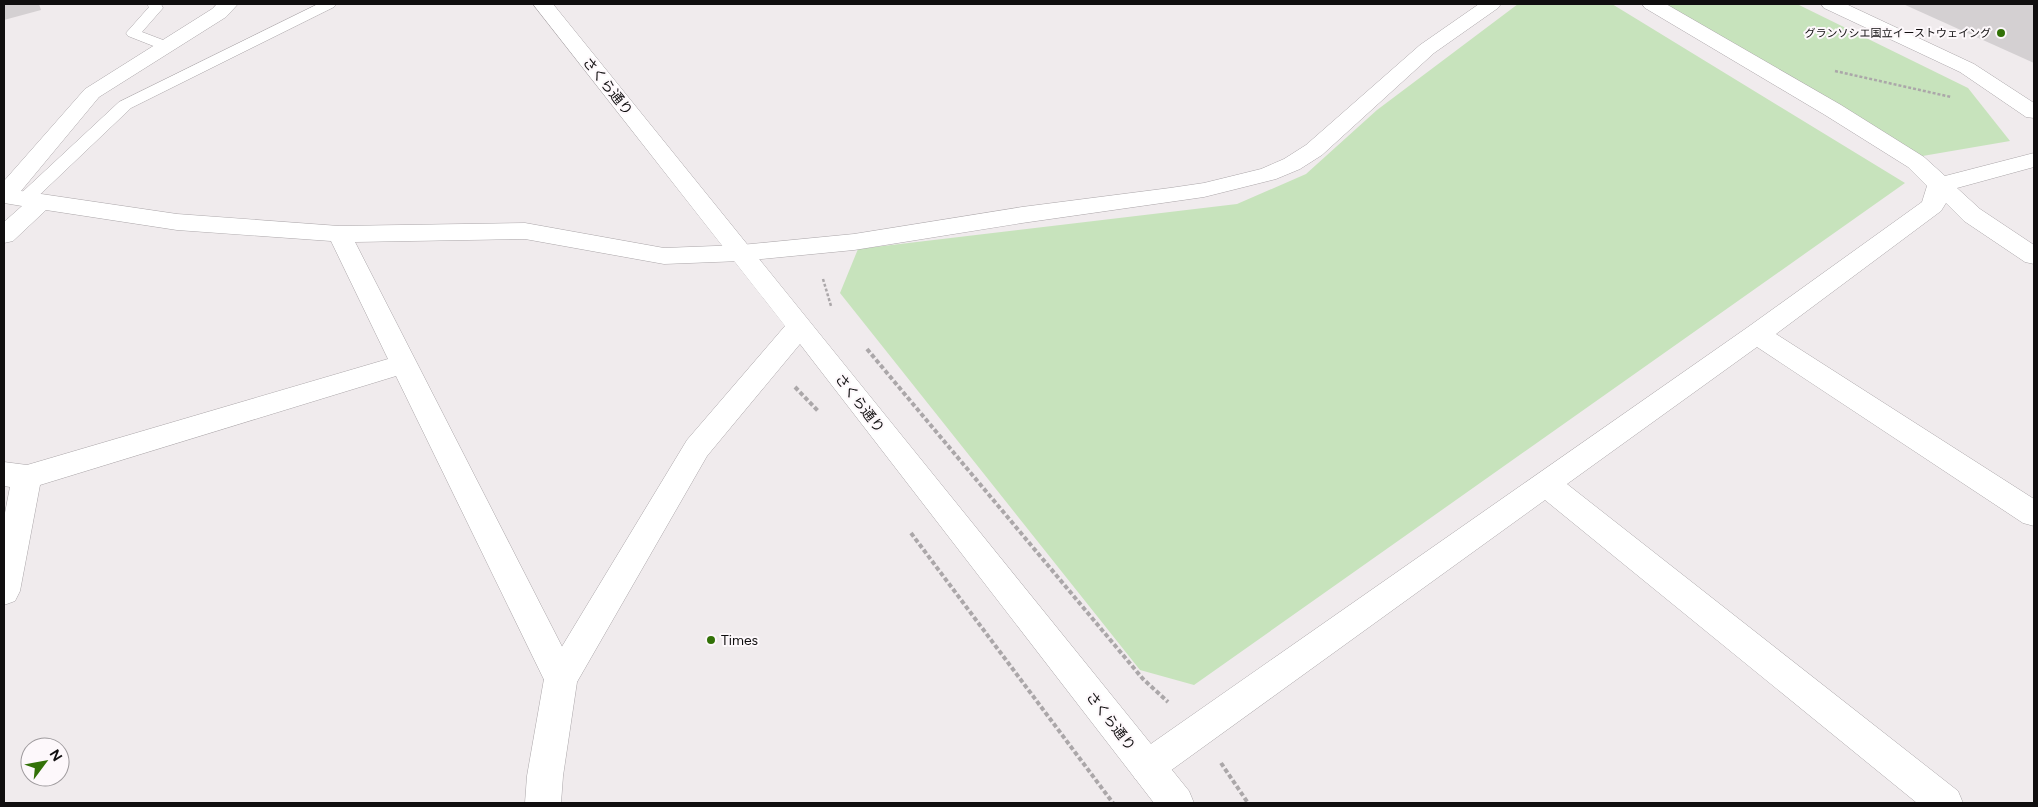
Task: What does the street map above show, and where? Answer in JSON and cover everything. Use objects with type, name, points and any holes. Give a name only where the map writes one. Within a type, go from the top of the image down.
[{"type":"street","points":[[4,234],[18,199],[92,93],[219,13],[228,4]]},
{"type":"street","name":"さくら通り","points":[[543,4],[1176,803]]},
{"type":"street","points":[[18,199],[177,222],[339,234],[526,231],[664,256],[741,253],[854,242],[1022,215],[1170,196],[1204,190],[1268,174],[1292,164],[1314,150],[1427,49],[1490,4]]},
{"type":"street","points":[[1652,4],[1833,110],[1916,162],[1972,215],[2034,256]]},
{"type":"street","points":[[1831,4],[1967,68],[2034,112]]},
{"type":"street","points":[[1940,185],[2034,160]]},
{"type":"street","points":[[1147,767],[1758,334],[1933,206],[1940,185]]},
{"type":"street","points":[[339,234],[561,679]]},
{"type":"street","points":[[543,803],[544,776],[561,679],[697,448],[800,326]]},
{"type":"street","points":[[1758,334],[2034,514]]},
{"type":"street","points":[[4,591],[16,476],[404,364]]},
{"type":"street","points":[[1545,484],[1946,803]]},
{"type":"lane","points":[[154,4],[156,8],[133,33],[166,46]]},
{"type":"lane","points":[[18,199],[125,105],[329,4]]},
{"type":"path","points":[[1835,71],[1958,99]]},
{"type":"path","points":[[821,270],[831,306],[837,314]]},
{"type":"path","points":[[863,344],[1143,679],[1173,706]]},
{"type":"path","points":[[803,398],[821,414]]},
{"type":"path","points":[[910,532],[1112,803]]},
{"type":"path","points":[[1225,768],[1248,803]]},
{"type":"green space","points":[[1518,4],[1612,4],[1905,183],[1194,685],[1140,670],[840,293],[858,249],[1237,204],[1306,174],[1377,110]]},
{"type":"green space","points":[[1647,4],[1797,4],[1968,88],[2010,141],[1905,159]]},
{"type":"building","points":[[4,4],[39,4],[41,10],[4,20]]},
{"type":"building","name":"グランソシエ国立イーストウェイング","points":[[1903,4],[2034,4],[2034,63]]},
{"type":"place","name":"グランソシエ国立イーストウェイング","points":[[2001,33]]},
{"type":"place","name":"Times","points":[[711,640]]}]
